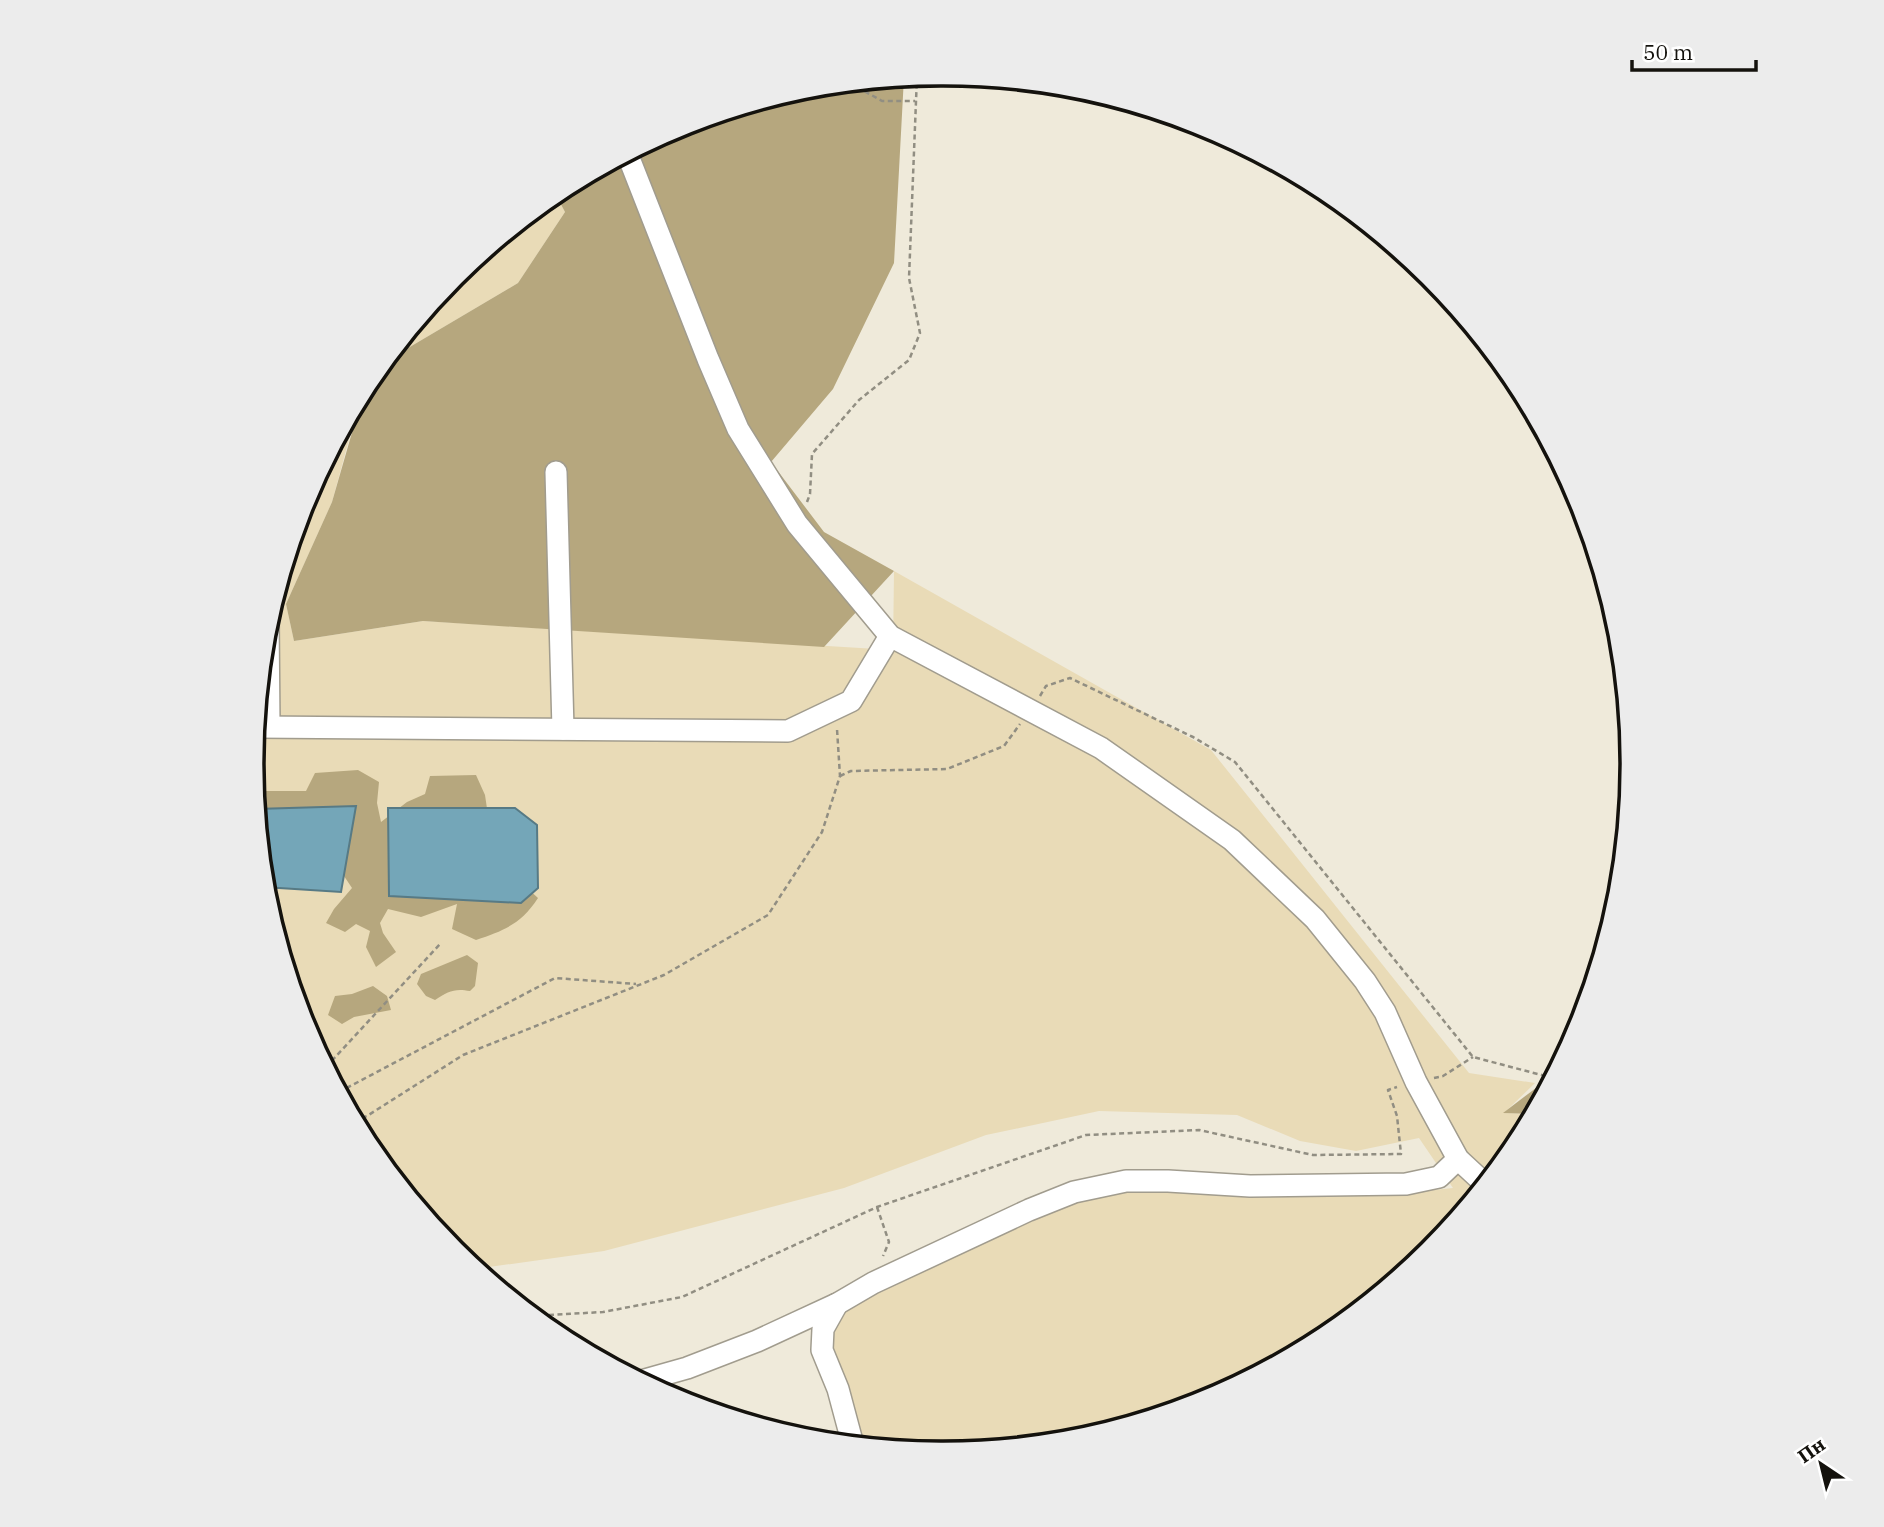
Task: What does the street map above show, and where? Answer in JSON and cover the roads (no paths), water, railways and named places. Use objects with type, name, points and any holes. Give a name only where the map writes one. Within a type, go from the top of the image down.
[{"type":"street","points":[[631,162],[738,429],[797,524],[890,636],[1101,748],[1232,840],[1315,919],[1364,981],[1385,1012],[1416,1082],[1458,1159],[1478,1178]]},
{"type":"street","points":[[556,472],[563,729]]},
{"type":"street","points":[[266,727],[788,731],[851,701],[890,636]]},
{"type":"street","points":[[655,1377],[687,1368],[757,1341],[837,1304],[873,1283],[1029,1210],[1074,1192],[1126,1181],[1250,1186],[1406,1184],[1439,1177],[1458,1159]]},
{"type":"street","points":[[837,1304],[823,1329],[822,1350],[838,1389],[850,1434]]},
{"type":"water","points":[[356,806],[341,892],[276,888],[266,809]]},
{"type":"water","points":[[388,808],[515,808],[537,825],[538,888],[521,903],[389,896]]}]
